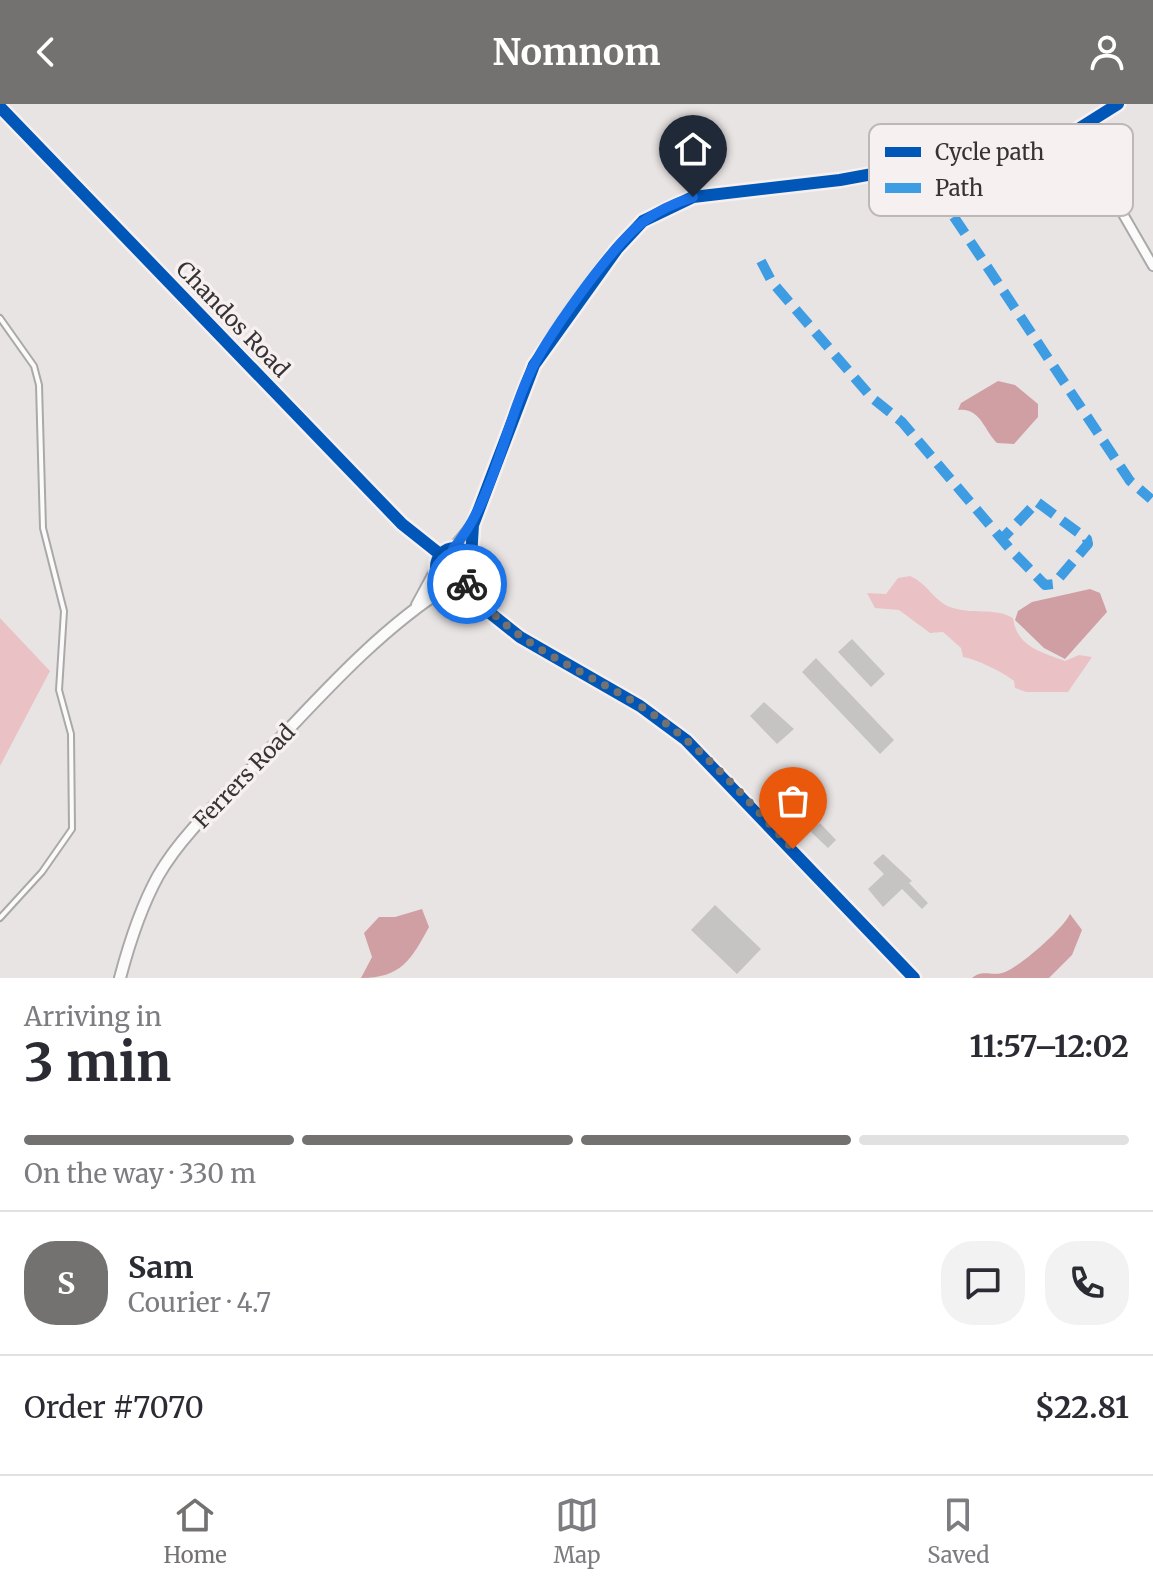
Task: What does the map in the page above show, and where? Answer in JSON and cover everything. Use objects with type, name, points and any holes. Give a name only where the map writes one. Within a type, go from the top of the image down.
[{"type":"street","points":[[1086,124],[1118,104]]},
{"type":"street","name":"Chandos Road","points":[[0,107],[402,524],[441,555]]},
{"type":"street","points":[[473,525],[453,549],[441,555],[436,570],[441,580],[450,585],[466,583],[473,574],[473,525],[527,378],[541,352],[631,232],[659,210],[693,197],[869,175]]},
{"type":"street","points":[[1124,216],[1153,266]]},
{"type":"street","points":[[453,549],[464,551],[471,558]]},
{"type":"street","name":"Ferrers Road","points":[[416,607],[436,570]]},
{"type":"street","points":[[466,583],[490,613],[520,637],[640,706],[686,740],[914,978]]},
{"type":"street","name":"Ferrers Road","points":[[120,978],[128,945],[158,877],[182,840],[309,709],[416,607],[450,585]]},
{"type":"lane","points":[[0,318],[34,366],[39,385],[43,528],[64,611],[59,690],[71,734],[72,813],[72,829],[42,872],[0,918]]},
{"type":"shaded area","points":[[998,381],[1015,385],[1038,404],[1038,417],[1014,444],[997,443],[977,416],[958,410],[961,403]]},
{"type":"shaded area","points":[[910,576],[950,607],[999,613],[1013,618],[1019,636],[1039,651],[1065,661],[1079,655],[1092,657],[1068,692],[1026,692],[1015,688],[1014,681],[1003,674],[963,657],[961,648],[943,632],[930,633],[899,610],[875,608],[867,593],[886,594],[898,578]]},
{"type":"shaded area","points":[[1090,589],[1100,593],[1107,612],[1065,659],[1044,648],[1015,620],[1018,611],[1032,602]]},
{"type":"shaded area","points":[[0,618],[50,671],[0,766]]},
{"type":"shaded area","points":[[422,909],[429,927],[410,958],[386,975],[361,978],[372,957],[364,933],[379,917],[395,917]]},
{"type":"shaded area","points":[[1070,914],[1082,930],[1072,955],[1049,978],[972,978],[983,973],[1002,973],[1029,957]]},
{"type":"building","points":[[852,639],[885,674],[871,687],[838,652]]},
{"type":"building","points":[[816,658],[894,740],[880,754],[802,672]]},
{"type":"building","points":[[764,702],[794,729],[777,744],[750,716]]},
{"type":"building","points":[[820,823],[836,840],[828,848],[810,831]]},
{"type":"building","points":[[883,854],[912,881],[909,883],[928,903],[922,909],[902,889],[883,907],[868,889],[884,874],[873,863]]},
{"type":"building","points":[[715,905],[761,949],[737,974],[691,930]]},
{"type":"marked path","points":[[953,216],[1130,481],[1151,499]]},
{"type":"marked path","points":[[761,261],[772,282],[872,398],[902,422],[1011,550],[1045,585],[1054,584],[1088,544],[1087,539],[1037,502],[1002,539]]},
{"type":"cycle path","points":[[1086,124],[1118,104]]},
{"type":"cycle path","points":[[0,107],[402,524],[441,555]]},
{"type":"cycle path","points":[[471,558],[473,525],[534,365],[617,249],[643,221],[693,197],[869,175]]},
{"type":"cycle path","points":[[455,548],[468,554],[474,567],[468,580],[455,586],[442,580],[436,567],[442,554],[455,548]]},
{"type":"cycle path","points":[[466,583],[490,613],[520,637],[640,706],[686,740],[914,978]]},
{"type":"way so far","points":[[467,584],[490,613],[520,637],[659,718],[706,758],[793,849]]},
{"type":"route","points":[[467,584],[473,574],[473,563],[464,551],[453,549],[473,525],[527,378],[541,352],[631,232],[659,210],[693,197]]}]
